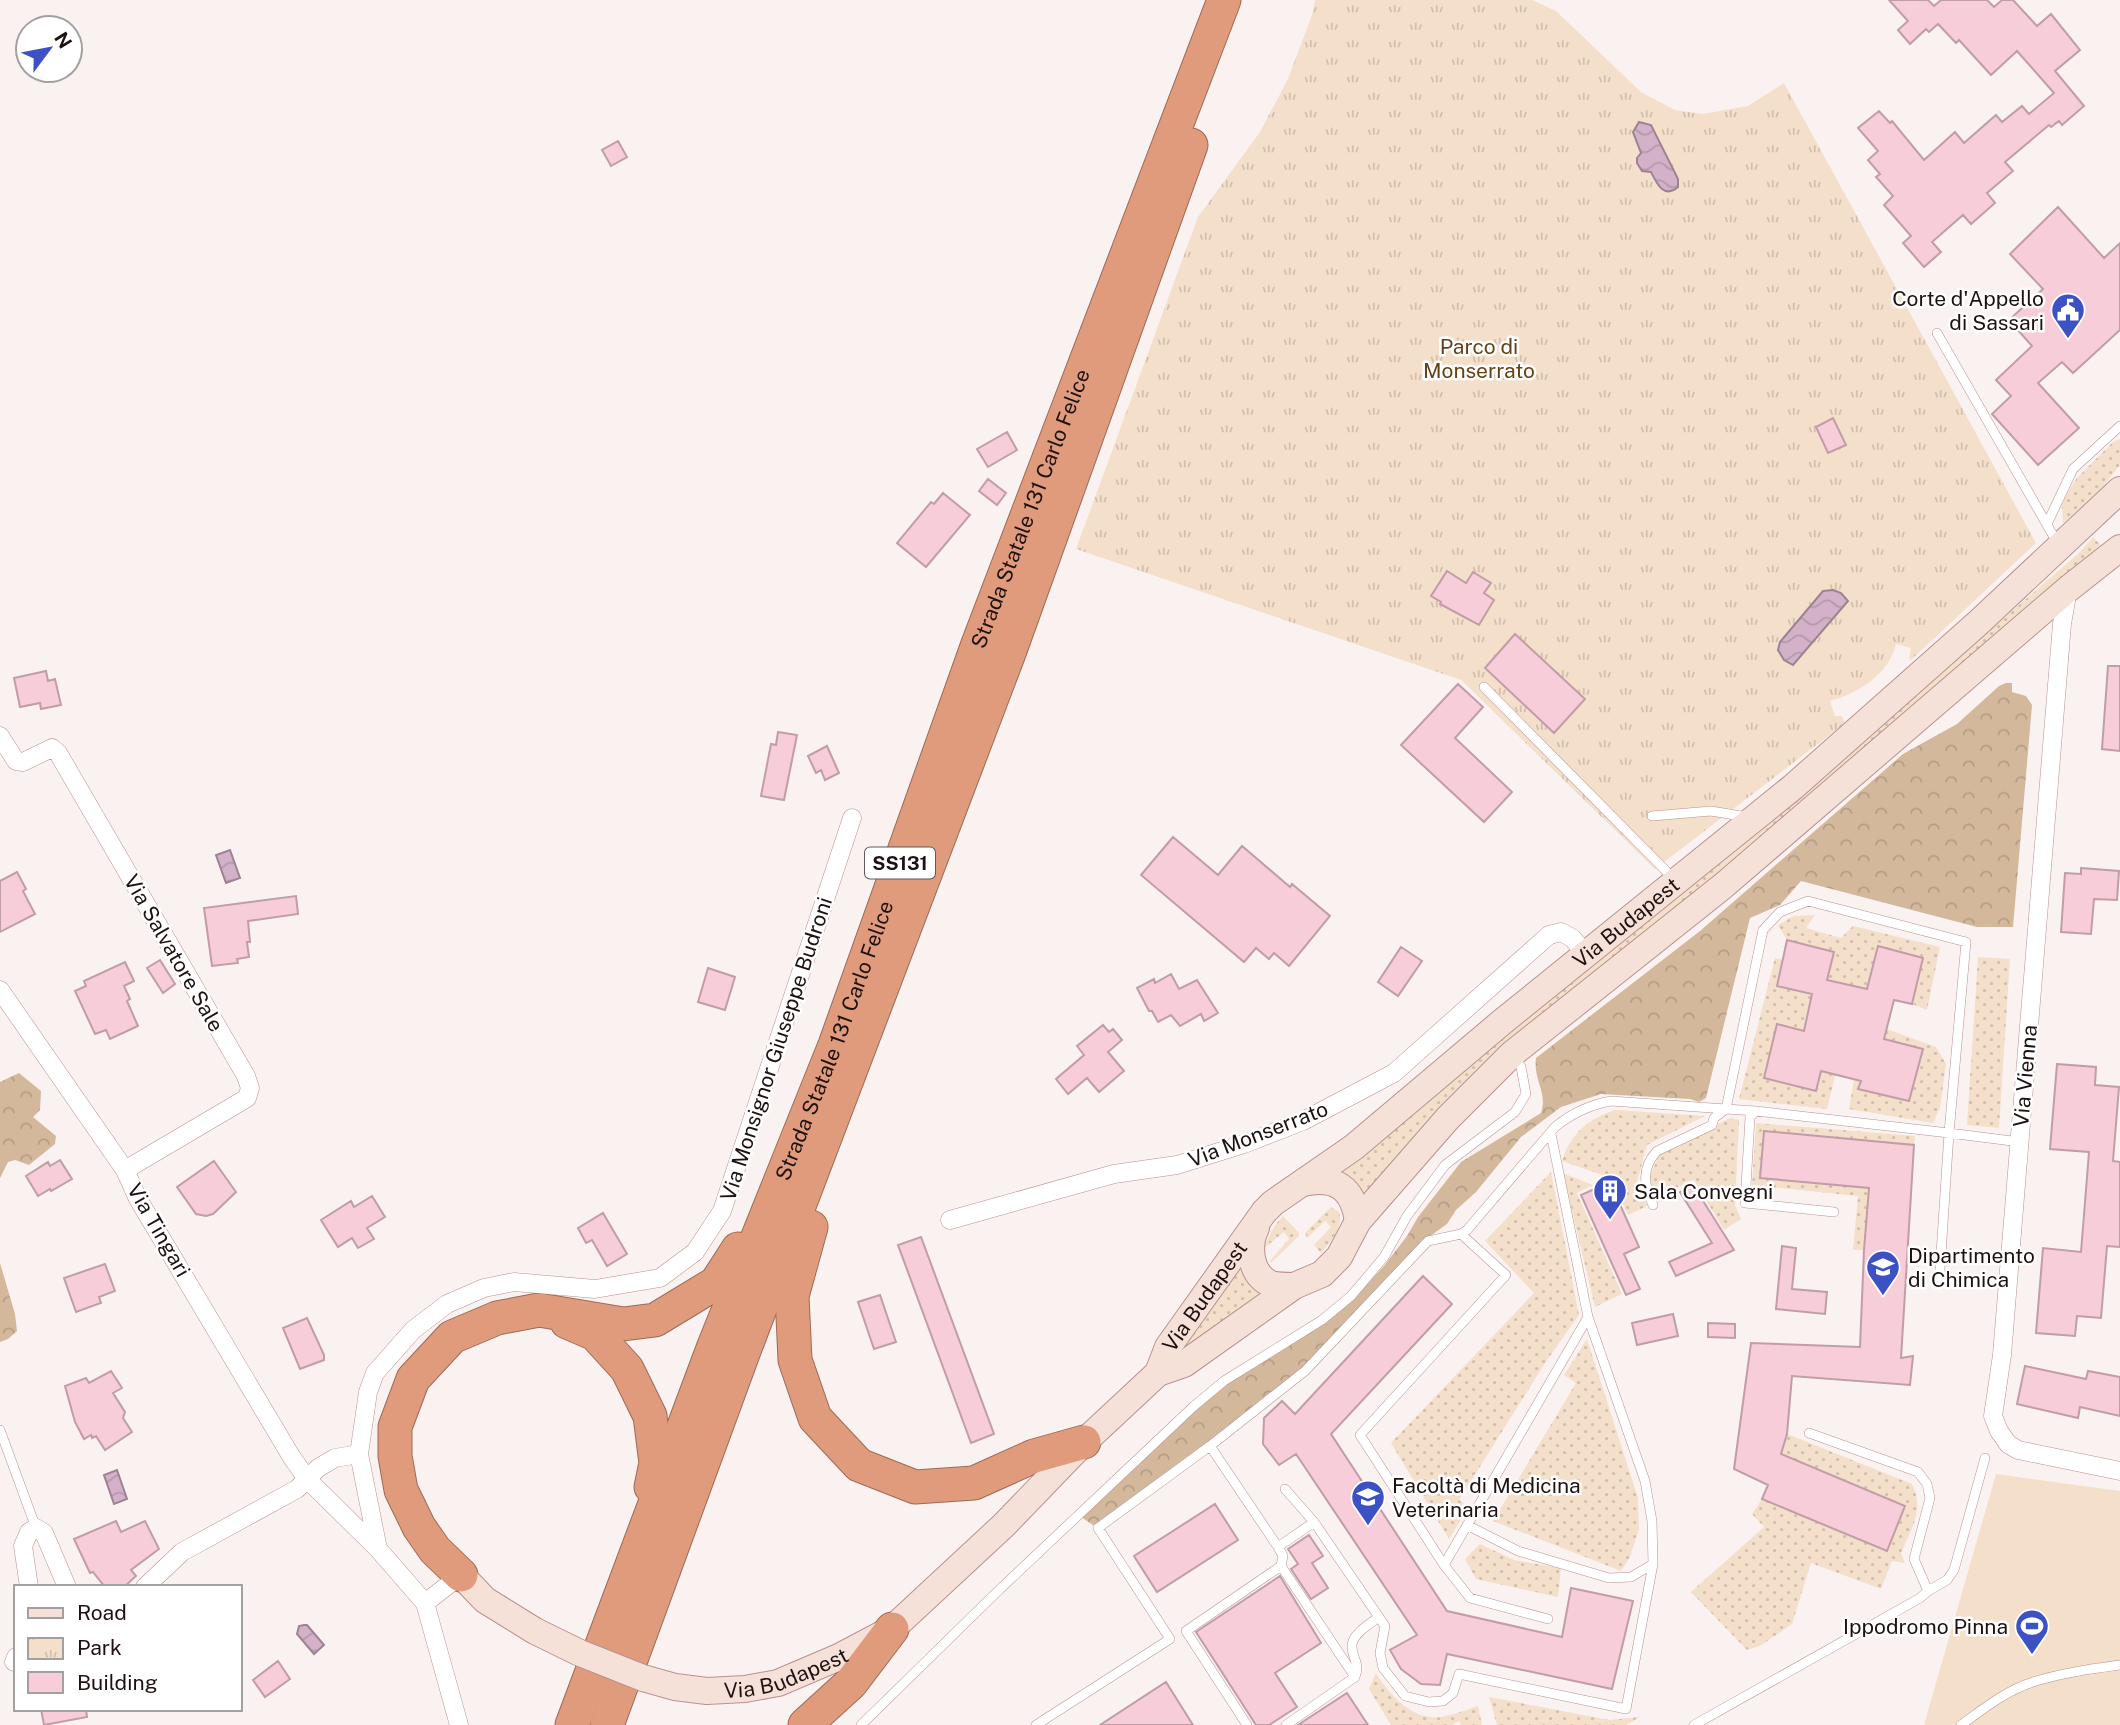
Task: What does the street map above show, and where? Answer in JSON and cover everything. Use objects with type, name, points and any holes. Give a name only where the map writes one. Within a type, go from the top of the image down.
[{"type":"highway","name":"Strada Statale 131 Carlo Felice","points":[[572,1725],[714,1346],[835,1045],[983,631],[1224,0]]},
{"type":"highway","name":"Strada Statale 131 Carlo Felice","points":[[607,1725],[737,1369],[1009,653],[1244,0]]},
{"type":"highway","points":[[874,1007],[792,1296],[795,1360],[815,1418],[859,1465],[915,1487],[974,1483],[1034,1456],[1084,1442]]},
{"type":"highway","points":[[461,1575],[435,1550],[419,1527],[401,1490],[395,1457],[395,1427],[413,1379],[452,1336],[497,1318],[539,1310],[623,1324],[655,1320],[716,1283],[738,1249],[835,1045]]},
{"type":"highway","points":[[539,1310],[596,1334],[626,1369],[650,1416],[656,1463],[635,1560]]},
{"type":"highway","points":[[805,1725],[852,1683],[892,1629]]},
{"type":"main road","name":"Via Budapest","points":[[1158,1373],[1168,1347],[1273,1203],[1354,1147],[1502,1022],[1755,818],[1978,623],[2053,536],[2120,490]]},
{"type":"main road","name":"Via Budapest","points":[[461,1575],[485,1600],[535,1631],[580,1653],[643,1678],[675,1687],[707,1691],[745,1689],[778,1683],[839,1657],[892,1629],[1004,1525],[1084,1442],[1158,1373],[1184,1364],[1294,1286],[1322,1274],[1331,1266],[1339,1257],[1358,1222],[1448,1118],[1512,1054],[1723,886],[2068,589],[2120,548]]},
{"type":"main road","points":[[1303,1183],[1330,1181],[1349,1193],[1356,1206],[1358,1222]]},
{"type":"main road","points":[[1258,1223],[1250,1247],[1259,1274],[1272,1284],[1294,1286]]},
{"type":"street","name":"Via Vienna","points":[[2068,589],[2003,1355],[1993,1416],[2003,1438],[2018,1450],[2120,1471]]},
{"type":"street","name":"Via Salvatore Sale","points":[[0,736],[16,761],[23,762],[52,748],[58,753],[246,1076],[250,1088],[247,1098],[125,1170]]},
{"type":"street","name":"Via Monsignor Giuseppe Budroni","points":[[359,1454],[368,1392],[375,1373],[413,1330],[447,1304],[484,1288],[514,1282],[595,1289],[660,1278],[695,1252],[722,1211],[852,818]]},
{"type":"street","name":"Via Monserrato","points":[[950,1220],[1115,1174],[1177,1165],[1244,1144],[1303,1121],[1394,1073],[1549,935],[1561,932],[1572,938],[1587,956]]},
{"type":"street","name":"Via Tingari","points":[[0,989],[125,1170],[138,1199],[290,1456],[307,1479],[378,1549],[425,1604]]},
{"type":"street","name":"Via Tingari","points":[[359,1454],[378,1549]]},
{"type":"street","points":[[147,1585],[182,1552],[296,1489],[318,1468],[335,1458],[359,1454]]},
{"type":"street","points":[[29,1585],[23,1546],[29,1532],[36,1528],[44,1533],[66,1585]]},
{"type":"street","points":[[459,1725],[425,1604],[461,1575]]},
{"type":"lane","points":[[1937,333],[2053,536]]},
{"type":"lane","points":[[2053,536],[2073,469],[2120,426]]},
{"type":"lane","points":[[1483,687],[1676,882]]},
{"type":"lane","points":[[1652,816],[1711,811],[1755,818]]},
{"type":"lane","points":[[1653,1205],[1645,1188],[1653,1156],[1657,1151],[1712,1125],[1714,1118],[1726,1109],[1763,930],[1780,912],[1808,901],[1966,942],[1939,1284]]},
{"type":"lane","points":[[861,1725],[1194,1406],[1224,1381],[1322,1320],[1350,1296],[1384,1257],[1407,1216],[1445,1166],[1515,1112],[1527,1094],[1521,1067],[1512,1054]]},
{"type":"lane","points":[[1170,1639],[1098,1528],[1210,1446],[1305,1371],[1428,1241],[1461,1234],[1567,1118],[1592,1104],[1611,1101],[1756,1111],[2020,1142]]},
{"type":"lane","points":[[1756,1111],[1750,1117],[1745,1203],[1834,1212]]},
{"type":"lane","points":[[1286,1489],[1314,1522],[1385,1626],[1380,1653],[1383,1668],[1405,1696],[1429,1702],[1443,1701],[1453,1693],[1459,1674],[1626,1709],[1653,1564],[1652,1521],[1645,1481],[1588,1317],[1551,1134]]},
{"type":"lane","points":[[1461,1234],[1506,1275],[1360,1435],[1444,1565],[1470,1598],[1548,1619]]},
{"type":"lane","points":[[1444,1565],[1588,1317]]},
{"type":"lane","points":[[0,1430],[36,1528]]},
{"type":"lane","points":[[1809,1433],[1919,1472],[1927,1484],[1930,1498],[1914,1559],[1928,1591]]},
{"type":"lane","points":[[1036,1725],[1186,1631],[1280,1566],[1283,1556],[1278,1547],[1210,1446]]},
{"type":"lane","points":[[1695,1725],[1920,1598],[1947,1580],[1954,1570],[1985,1458]]},
{"type":"lane","points":[[1278,1547],[1314,1522]]},
{"type":"lane","points":[[1467,1525],[1518,1551],[1609,1578],[1632,1577],[1653,1564]]},
{"type":"lane","points":[[1280,1566],[1355,1677]]},
{"type":"lane","points":[[1286,1725],[1355,1677],[1358,1667],[1352,1645],[1355,1636],[1379,1617]]},
{"type":"lane","points":[[1186,1631],[1247,1725]]},
{"type":"lane","points":[[1961,1725],[1989,1705],[2030,1682],[2120,1665]]},
{"type":"green space","name":"Parco di Monserrato","points":[[1315,0],[1532,0],[1556,11],[1641,92],[1675,110],[1702,114],[1748,106],[1784,83],[2036,543],[1911,660],[1911,648],[1896,644],[1887,664],[1871,681],[1852,693],[1830,701],[1835,716],[1842,716],[1845,723],[1655,869],[1461,680],[1076,549],[1198,217],[1260,132],[1288,79]]},
{"type":"green space","points":[[2120,439],[2120,465],[2097,494],[2063,523],[2062,502],[2076,479],[2113,442]]},
{"type":"green space","points":[[2093,537],[2101,545],[1741,857],[1532,1023],[1448,1100],[1361,1201],[1334,1175],[1736,851],[2079,553]]},
{"type":"green space","points":[[2012,683],[2012,692],[2026,696],[2032,705],[2013,927],[1977,927],[1801,881],[1780,905],[1750,918],[1706,1098],[1699,1102],[1690,1099],[1601,1094],[1561,1107],[1521,1137],[1476,1192],[1456,1210],[1447,1224],[1426,1239],[1304,1368],[1210,1444],[1096,1527],[1081,1517],[1193,1410],[1233,1378],[1356,1296],[1384,1266],[1461,1162],[1541,1113],[1543,1099],[1536,1073],[1536,1058],[1700,931],[1903,754],[1957,724],[1999,686]]},
{"type":"green space","points":[[1815,915],[1806,928],[1841,938],[1853,926],[1940,947],[1927,1010],[1912,1004],[1923,958],[1878,947],[1867,989],[1827,980],[1834,952],[1787,940],[1778,925],[1794,916]]},
{"type":"green space","points":[[1978,957],[2010,959],[1999,1128],[1967,1125]]},
{"type":"green space","points":[[1775,958],[1783,960],[1777,986],[1812,994],[1804,1031],[1777,1025],[1764,1078],[1816,1091],[1825,1052],[1840,1056],[1827,1109],[1739,1099]]},
{"type":"green space","points":[[1887,1029],[1936,1047],[1946,1064],[1940,1108],[1933,1123],[1849,1109],[1854,1079],[1865,1063],[1859,1089],[1909,1101],[1922,1049],[1884,1039]]},
{"type":"green space","points":[[19,1073],[41,1091],[40,1110],[33,1117],[56,1136],[55,1144],[29,1165],[15,1160],[8,1162],[0,1178],[0,1082]]},
{"type":"green space","points":[[1616,1110],[1705,1116],[1647,1145],[1637,1182],[1647,1206],[1628,1215],[1611,1178],[1562,1161],[1570,1142],[1582,1128],[1597,1117]]},
{"type":"green space","points":[[1730,1118],[1739,1120],[1735,1205],[1741,1219],[1724,1230],[1694,1180],[1672,1190],[1674,1194],[1658,1203],[1649,1179],[1660,1152]]},
{"type":"green space","points":[[1756,1123],[1915,1136],[1914,1145],[1764,1131],[1869,1188],[1864,1250],[1853,1250],[1858,1196],[1752,1185]]},
{"type":"green space","points":[[1551,1172],[1579,1315],[1545,1363],[1459,1500],[1469,1507],[1449,1539],[1391,1443],[1534,1293],[1485,1241]]},
{"type":"green space","points":[[1563,1173],[1593,1185],[1577,1193],[1622,1294],[1595,1307]]},
{"type":"green space","points":[[1331,1207],[1339,1212],[1340,1223],[1321,1253],[1314,1245],[1331,1227],[1325,1221],[1307,1238],[1305,1233]]},
{"type":"green space","points":[[1283,1216],[1299,1236],[1269,1262],[1289,1239],[1284,1232],[1263,1249],[1275,1225]]},
{"type":"green space","points":[[0,1263],[15,1314],[17,1331],[0,1342]]},
{"type":"green space","points":[[1242,1264],[1271,1293],[1232,1313],[1177,1356]]},
{"type":"green space","points":[[1587,1339],[1638,1498],[1639,1529],[1630,1557],[1621,1571],[1493,1521],[1576,1383],[1564,1375]]},
{"type":"green space","points":[[1787,1434],[1912,1484],[1916,1493],[1917,1510],[1901,1553],[1905,1563],[1892,1561],[1881,1589],[1811,1563],[1792,1624],[1760,1646],[1747,1650],[1691,1592],[1764,1527],[1752,1514],[1762,1499],[1887,1550],[1905,1506],[1781,1454]]},
{"type":"green space","name":"Ippodromo Pinna","points":[[1996,1474],[2120,1491],[2120,1725],[1924,1725]]},
{"type":"green space","points":[[1480,1544],[1514,1560],[1561,1568],[1558,1597],[1476,1579],[1465,1559]]},
{"type":"green space","points":[[1376,1673],[1402,1704],[1420,1715],[1441,1717],[1478,1706],[1482,1725],[1461,1725],[1459,1721],[1452,1725],[1391,1725],[1369,1689]]},
{"type":"green space","points":[[1489,1697],[1609,1720],[1640,1717],[1626,1725],[1497,1725]]},
{"type":"water","points":[[1639,122],[1651,125],[1678,179],[1678,187],[1673,190],[1665,191],[1651,172],[1642,171],[1637,163],[1641,153],[1633,132]]},
{"type":"water","points":[[1823,591],[1841,593],[1848,601],[1793,665],[1784,660],[1778,650],[1780,642]]},
{"type":"water","points":[[230,850],[240,878],[226,883],[216,855]]},
{"type":"water","points":[[117,1470],[127,1499],[114,1504],[104,1475]]},
{"type":"water","points":[[307,1625],[324,1645],[314,1654],[297,1634],[299,1626]]},
{"type":"building","points":[[1889,0],[1928,0],[1934,6],[1941,0],[1987,0],[1994,7],[2002,0],[2013,0],[2037,26],[2051,14],[2080,50],[2055,71],[2084,106],[2062,125],[2059,121],[2051,127],[2049,125],[2005,162],[2013,171],[1987,193],[1995,203],[1971,224],[1963,215],[1932,242],[1941,252],[1924,267],[1903,243],[1911,236],[1884,205],[1893,196],[1876,177],[1880,174],[1868,160],[1878,151],[1858,128],[1879,111],[1890,123],[1892,121],[1924,160],[1955,132],[1964,143],[1996,115],[2002,122],[2022,106],[2029,114],[2054,93],[2017,51],[1991,75],[1959,40],[1956,43],[1938,24],[1929,32],[1926,29],[1910,44],[1898,30],[1908,21]]},
{"type":"building","points":[[618,141],[627,157],[611,166],[602,150]]},
{"type":"building","name":"Corte d'Appello di Sassari","points":[[2058,207],[2104,258],[2120,243],[2120,330],[2073,373],[2062,362],[2038,383],[2079,428],[2038,465],[1992,414],[2011,396],[1996,380],[2032,346],[2009,320],[2043,289],[2010,254]]},
{"type":"building","points":[[1833,418],[1846,445],[1828,453],[1816,427]]},
{"type":"building","points":[[1007,432],[1017,450],[988,467],[977,449]]},
{"type":"building","points":[[988,479],[1006,493],[997,505],[979,491]]},
{"type":"building","points":[[943,493],[970,515],[926,567],[897,543],[931,502],[934,504]]},
{"type":"building","points":[[1447,571],[1466,583],[1473,572],[1491,583],[1484,593],[1494,600],[1479,625],[1440,604],[1441,602],[1431,596]]},
{"type":"building","points":[[1515,634],[1585,699],[1554,733],[1485,668]]},
{"type":"building","points":[[2108,666],[2120,666],[2120,751],[2102,749]]},
{"type":"building","points":[[46,671],[48,681],[55,679],[61,705],[41,709],[40,703],[20,707],[14,678]]},
{"type":"building","points":[[1458,684],[1483,707],[1455,738],[1512,792],[1484,822],[1401,745]]},
{"type":"building","points":[[778,732],[797,735],[784,800],[761,796],[771,744],[776,745]]},
{"type":"building","points":[[827,746],[839,773],[825,780],[821,770],[816,773],[808,756]]},
{"type":"building","points":[[1173,837],[1218,875],[1242,846],[1290,887],[1292,884],[1330,916],[1289,966],[1274,953],[1269,959],[1256,948],[1244,962],[1141,875]]},
{"type":"building","points":[[2081,868],[2119,871],[2117,900],[2094,899],[2091,934],[2061,932],[2065,873],[2081,874]]},
{"type":"building","points":[[17,872],[35,914],[0,932],[0,881]]},
{"type":"building","points":[[296,896],[298,914],[248,921],[249,957],[237,959],[238,963],[212,966],[204,908]]},
{"type":"building","points":[[1787,940],[1834,952],[1827,980],[1867,989],[1878,946],[1923,958],[1912,1004],[1894,1000],[1884,1039],[1923,1049],[1909,1101],[1858,1089],[1861,1081],[1821,1071],[1816,1091],[1764,1078],[1777,1024],[1804,1031],[1812,994],[1777,986]]},
{"type":"building","points":[[1401,947],[1422,961],[1398,996],[1378,982]]},
{"type":"building","points":[[160,960],[175,984],[163,993],[147,968]]},
{"type":"building","points":[[125,962],[134,981],[124,986],[130,999],[127,1001],[138,1026],[110,1039],[106,1030],[95,1034],[75,991],[86,986],[84,981]]},
{"type":"building","points":[[708,968],[735,977],[725,1010],[698,1002]]},
{"type":"building","points":[[1171,974],[1179,989],[1197,980],[1218,1013],[1204,1021],[1201,1014],[1180,1026],[1171,1015],[1158,1022],[1137,988],[1154,979],[1155,983]]},
{"type":"building","points":[[1103,1025],[1109,1032],[1113,1029],[1122,1040],[1108,1052],[1124,1071],[1099,1092],[1087,1078],[1068,1094],[1056,1079],[1084,1055],[1077,1046]]},
{"type":"building","points":[[2057,1064],[2096,1067],[2095,1085],[2119,1087],[2113,1161],[2120,1162],[2120,1247],[2107,1246],[2101,1318],[2077,1316],[2075,1336],[2036,1333],[2043,1248],[2081,1252],[2089,1152],[2050,1149]]},
{"type":"building","name":"Dipartimento di Chimica","points":[[1764,1131],[1914,1145],[1901,1358],[1913,1356],[1910,1385],[1792,1376],[1787,1434],[1781,1454],[1905,1506],[1887,1551],[1762,1499],[1768,1485],[1734,1469],[1751,1343],[1860,1347],[1869,1188],[1760,1178]]},
{"type":"building","points":[[60,1160],[72,1179],[38,1196],[26,1176],[48,1162],[50,1166]]},
{"type":"building","points":[[214,1161],[236,1192],[213,1214],[196,1214],[177,1187]]},
{"type":"building","name":"Sala Convegni","points":[[1610,1182],[1639,1247],[1624,1254],[1640,1289],[1626,1295],[1581,1195]]},
{"type":"building","points":[[1693,1185],[1734,1250],[1676,1276],[1669,1262],[1712,1243],[1680,1192]]},
{"type":"building","points":[[372,1196],[385,1217],[367,1228],[374,1239],[358,1248],[352,1238],[338,1247],[321,1220],[351,1201],[354,1207]]},
{"type":"building","points":[[603,1213],[627,1254],[607,1266],[592,1240],[586,1243],[578,1228]]},
{"type":"building","points":[[921,1237],[994,1434],[971,1443],[898,1245]]},
{"type":"building","points":[[1782,1246],[1796,1248],[1792,1289],[1827,1292],[1825,1314],[1776,1309]]},
{"type":"building","points":[[105,1264],[115,1291],[99,1297],[101,1303],[76,1312],[64,1278]]},
{"type":"building","name":"Facoltà di Medicina Veterinaria","points":[[1423,1276],[1452,1304],[1331,1434],[1447,1611],[1562,1637],[1571,1588],[1633,1601],[1612,1689],[1447,1654],[1440,1685],[1421,1684],[1401,1669],[1390,1650],[1417,1635],[1296,1454],[1279,1465],[1263,1444],[1264,1418],[1282,1401],[1295,1414]]},
{"type":"building","points":[[880,1295],[896,1342],[874,1349],[858,1302]]},
{"type":"building","points":[[1673,1314],[1678,1336],[1637,1345],[1632,1323]]},
{"type":"building","points":[[307,1318],[324,1360],[300,1369],[283,1328]]},
{"type":"building","points":[[1708,1323],[1735,1324],[1735,1338],[1708,1337]]},
{"type":"building","points":[[2025,1366],[2086,1379],[2088,1371],[2120,1377],[2120,1416],[2080,1407],[2078,1418],[2017,1404]]},
{"type":"building","points":[[111,1371],[122,1388],[113,1393],[125,1412],[123,1418],[132,1432],[105,1450],[96,1436],[92,1438],[91,1435],[84,1439],[75,1422],[65,1386],[86,1378],[89,1383]]},
{"type":"building","points":[[1215,1504],[1238,1540],[1157,1592],[1134,1556]]},
{"type":"building","points":[[116,1521],[121,1532],[145,1521],[159,1549],[131,1570],[136,1576],[126,1585],[103,1585],[93,1572],[90,1573],[74,1539]]},
{"type":"building","points":[[1309,1535],[1323,1556],[1312,1563],[1328,1588],[1311,1599],[1291,1569],[1298,1564],[1288,1549]]},
{"type":"building","points":[[1280,1576],[1321,1643],[1275,1673],[1297,1707],[1269,1725],[1256,1725],[1196,1632]]},
{"type":"building","points":[[278,1661],[290,1679],[265,1697],[253,1680]]},
{"type":"building","points":[[1166,1682],[1193,1725],[1100,1725]]},
{"type":"building","points":[[1347,1693],[1368,1725],[1298,1725],[1307,1719]]},
{"type":"building","points":[[41,1711],[86,1711],[87,1717],[44,1725]]},
{"type":"place","name":"Corte d'Appello di Sassari","points":[[2068,340]]},
{"type":"place","name":"Sala Convegni","points":[[1610,1221]]},
{"type":"place","name":"Dipartimento di Chimica","points":[[1883,1297]]},
{"type":"place","name":"Facoltà di Medicina Veterinaria","points":[[1368,1527]]},
{"type":"place","name":"Ippodromo Pinna","points":[[2032,1656]]}]
